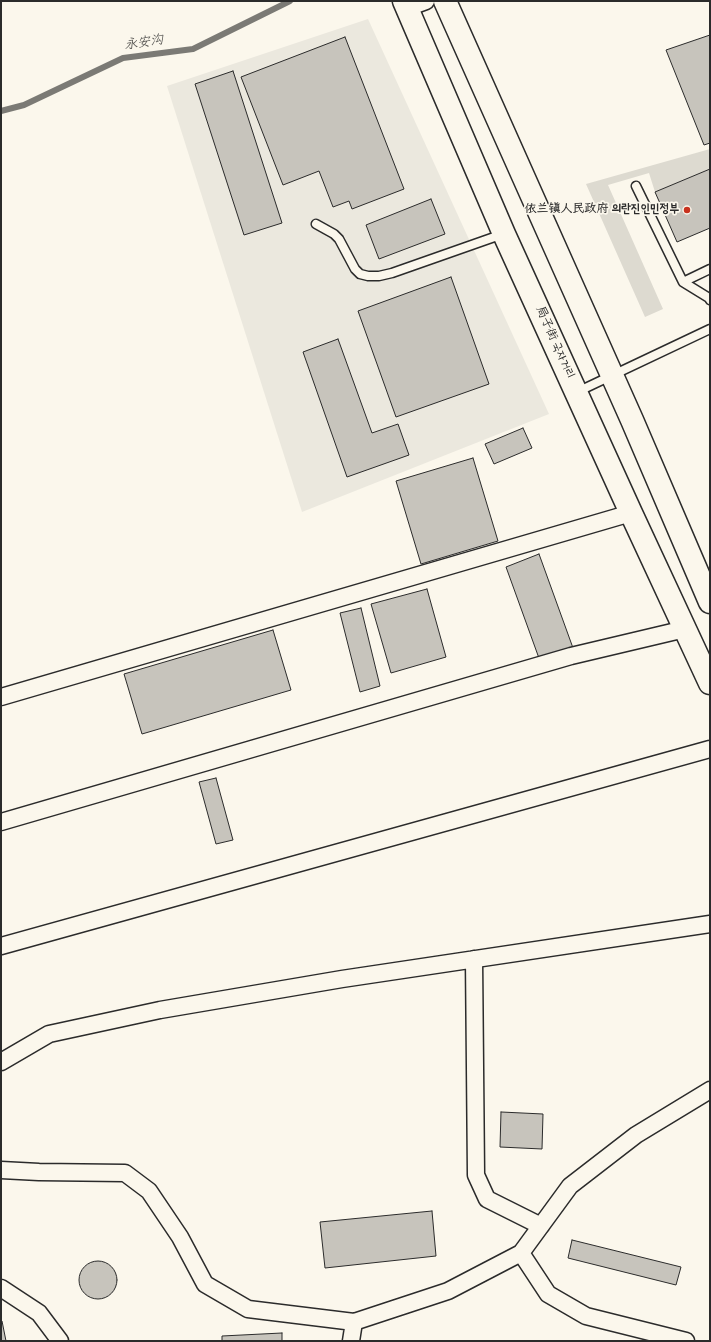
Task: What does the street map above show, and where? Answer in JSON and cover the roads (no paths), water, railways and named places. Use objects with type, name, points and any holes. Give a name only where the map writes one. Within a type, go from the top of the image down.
[{"type":"main road","points":[[445,1],[612,375],[710,602]]},
{"type":"main road","name":"局子街 국자거리","points":[[412,3],[504,234],[710,683]]},
{"type":"street","points":[[1,696],[631,513]]},
{"type":"street","points":[[1,822],[571,656],[686,629]]},
{"type":"street","points":[[1,946],[710,749]]},
{"type":"street","points":[[2,1057],[49,1034],[160,1010],[342,979],[710,924]]},
{"type":"street","points":[[474,959],[476,1175],[487,1199],[541,1226]]},
{"type":"street","points":[[1,1170],[125,1173],[149,1191],[180,1237],[205,1284],[248,1308],[354,1322],[448,1291],[521,1253],[570,1186],[636,1135],[710,1090]]},
{"type":"street","points":[[521,1253],[548,1294],[586,1316],[686,1341]]},
{"type":"street","points":[[1,1288],[39,1313],[60,1341]]},
{"type":"street","points":[[351,1341],[354,1322]]},
{"type":"lane","points":[[636,186],[683,282],[710,300]]},
{"type":"lane","points":[[316,224],[334,234],[339,239],[355,269],[360,274],[368,276],[380,276],[392,273],[504,234]]},
{"type":"lane","points":[[683,282],[710,270]]},
{"type":"lane","points":[[576,392],[710,329]]},
{"type":"waterway","name":"永安沟","points":[[1,111],[24,105],[123,58],[193,49],[290,1]]},
{"type":"place","name":"依兰镇人民政府 의란진인민정부","points":[[687,210]]}]
